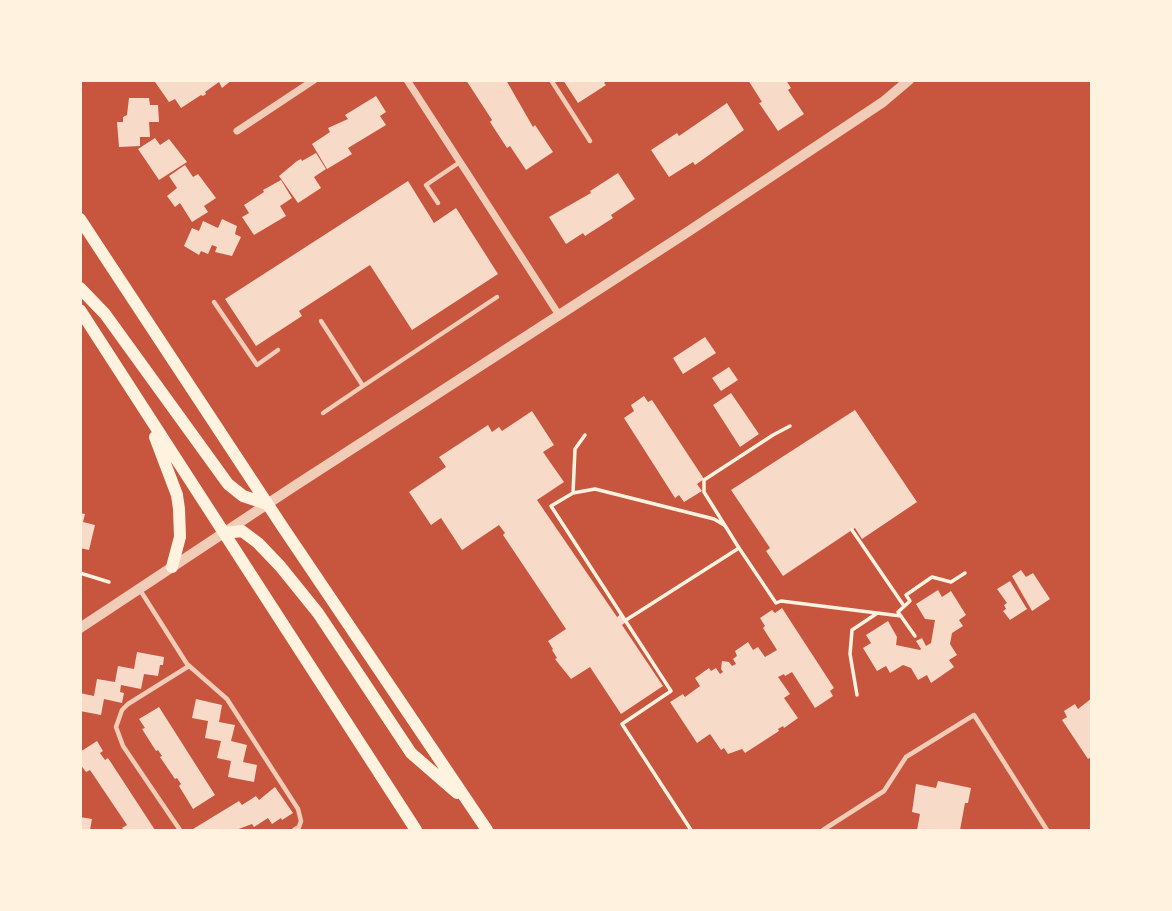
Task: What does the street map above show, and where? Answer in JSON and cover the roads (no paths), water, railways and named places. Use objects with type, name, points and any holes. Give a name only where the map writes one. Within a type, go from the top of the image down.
[{"type":"main road","points":[[80,219],[267,504],[487,831]]},
{"type":"main road","points":[[80,288],[105,314],[228,484],[243,496],[267,504]]},
{"type":"main road","points":[[80,310],[416,831]]},
{"type":"main road","points":[[146,414],[177,495],[180,537],[172,567]]},
{"type":"main road","points":[[224,533],[242,531],[251,536],[281,566],[318,613],[411,753],[470,805]]},
{"type":"street","points":[[237,131],[314,80]]},
{"type":"street","points":[[407,80],[559,315]]},
{"type":"street","points":[[80,628],[854,122],[909,80]]},
{"type":"lane","points":[[551,80],[590,141]]},
{"type":"lane","points":[[438,203],[426,185],[461,162]]},
{"type":"lane","points":[[323,414],[497,297]]},
{"type":"lane","points":[[214,302],[257,365],[278,350]]},
{"type":"lane","points":[[321,321],[363,386]]},
{"type":"lane","points":[[139,589],[189,666],[227,699],[298,809],[301,821],[299,827],[293,831]]},
{"type":"lane","points":[[180,831],[123,746],[116,727],[122,710],[128,704],[189,666]]},
{"type":"lane","points":[[823,831],[884,790],[906,757],[974,715],[1047,831]]}]
